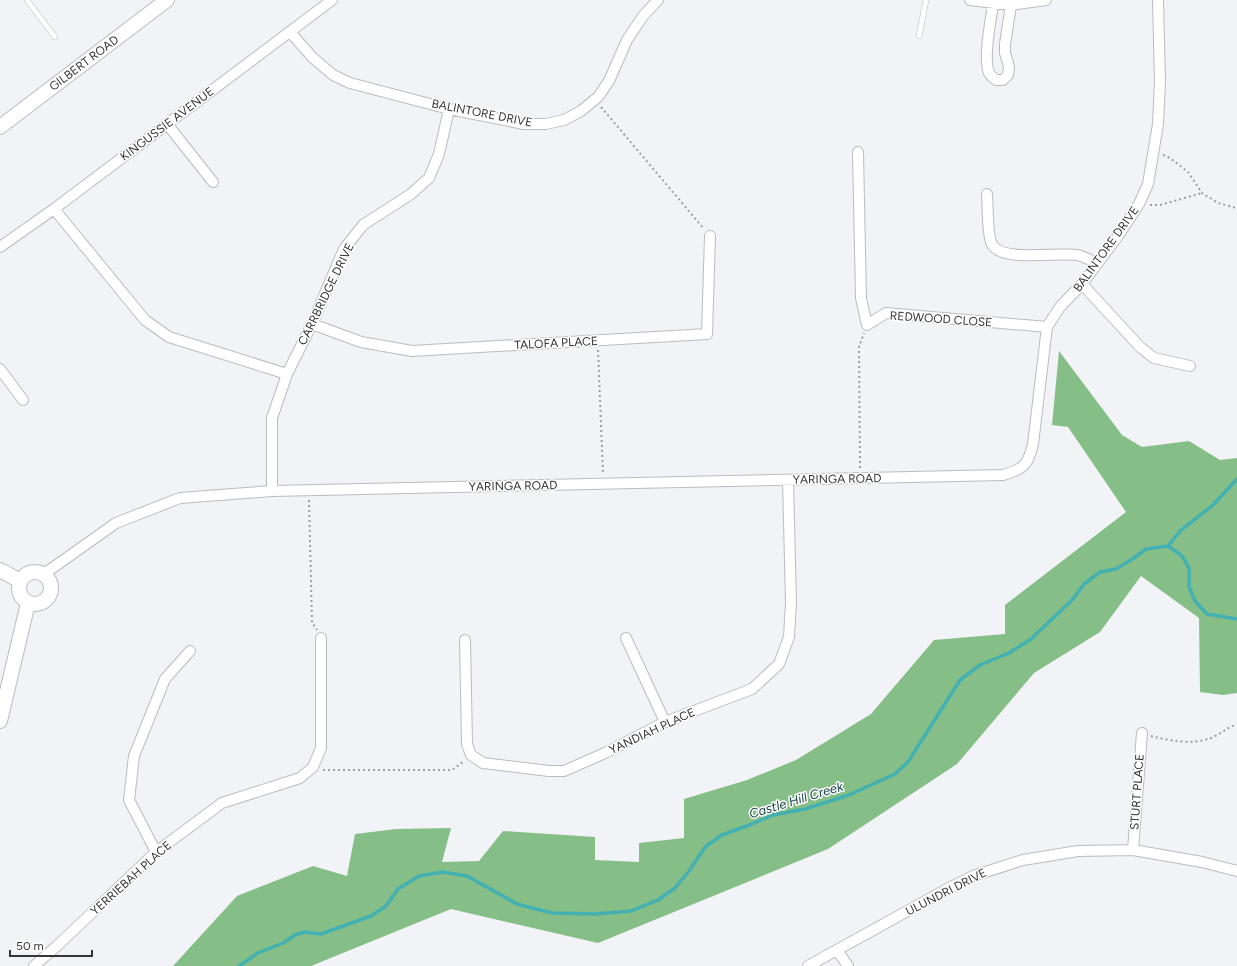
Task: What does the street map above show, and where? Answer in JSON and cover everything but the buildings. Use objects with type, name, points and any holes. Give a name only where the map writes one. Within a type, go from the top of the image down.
[{"type":"street","name":"GILBERT ROAD","points":[[0,127],[167,0]]},
{"type":"street","name":"KINGUSSIE AVENUE","points":[[0,247],[54,210],[332,0]]},
{"type":"street","name":"BALINTORE DRIVE","points":[[290,32],[313,58],[332,75],[350,83],[449,109],[524,124],[546,124],[564,120],[581,111],[595,100],[609,81],[627,40],[643,16],[658,0]]},
{"type":"street","points":[[970,0],[1011,5],[1046,0]]},
{"type":"street","name":"BALINTORE DRIVE","points":[[1003,475],[1018,471],[1029,459],[1033,444],[1047,327],[1060,306],[1082,284],[1118,236],[1139,204],[1148,184],[1158,124],[1160,82],[1158,0]]},
{"type":"street","points":[[993,3],[988,38],[988,67],[990,75],[996,80],[1003,80],[1008,75],[1009,67],[1005,54],[1005,44],[1011,5]]},
{"type":"street","name":"CARRBRIDGE DRIVE","points":[[272,491],[272,418],[287,374],[312,324],[344,249],[363,224],[411,194],[429,178],[439,154],[449,109]]},
{"type":"street","points":[[167,124],[213,182]]},
{"type":"street","points":[[858,152],[861,298],[867,325]]},
{"type":"street","points":[[987,194],[989,235],[992,245],[1000,251],[1014,254],[1077,255],[1097,263]]},
{"type":"street","points":[[54,210],[125,298],[145,320],[157,329],[169,337],[287,374]]},
{"type":"street","name":"TALOFA PLACE","points":[[312,324],[361,342],[412,351],[707,334],[710,236]]},
{"type":"street","points":[[1082,284],[1145,351],[1154,358],[1190,366]]},
{"type":"street","name":"REDWOOD CLOSE","points":[[867,325],[886,313],[1047,327]]},
{"type":"street","points":[[0,368],[23,400]]},
{"type":"street","name":"YARINGA ROAD","points":[[44,574],[116,523],[180,498],[272,491],[603,485],[1003,475]]},
{"type":"street","name":"YANDIAH PLACE","points":[[471,756],[484,763],[549,771],[564,771],[605,753],[665,722],[752,689],[779,664],[789,637],[791,602],[788,480]]},
{"type":"street","points":[[0,570],[20,581]]},
{"type":"street","points":[[38,572],[44,574],[48,578],[51,591],[44,601],[32,604],[28,603],[21,597],[18,585],[20,581],[25,574],[38,572]]},
{"type":"street","points":[[0,720],[28,603]]},
{"type":"street","points":[[313,767],[321,748],[321,638]]},
{"type":"street","points":[[626,638],[665,722]]},
{"type":"street","points":[[466,640],[467,744],[471,756]]},
{"type":"street","points":[[156,852],[129,800],[134,756],[165,679],[190,651]]},
{"type":"street","name":"STURT PLACE","points":[[1133,850],[1142,733]]},
{"type":"street","name":"YERRIEBAH PLACE","points":[[34,966],[156,852],[222,803],[300,778],[313,767]]},
{"type":"street","name":"ULUNDRI DRIVE","points":[[808,966],[973,876],[1024,860],[1061,853],[1098,850],[1133,850],[1202,862],[1237,871]]},
{"type":"street","points":[[837,950],[848,966]]},
{"type":"lane","points":[[27,0],[56,37]]},
{"type":"lane","points":[[919,36],[926,0]]},
{"type":"path","points":[[595,100],[710,236]]},
{"type":"path","points":[[1154,151],[1170,158],[1188,172],[1202,194],[1218,202],[1237,208]]},
{"type":"path","points":[[1139,204],[1160,205],[1202,194]]},
{"type":"path","points":[[860,479],[859,347],[867,325]]},
{"type":"path","points":[[598,340],[603,485]]},
{"type":"path","points":[[309,490],[312,622],[321,638]]},
{"type":"path","points":[[1142,733],[1169,741],[1195,742],[1215,737],[1232,725],[1237,725]]},
{"type":"path","points":[[313,767],[326,771],[452,770],[471,756]]},
{"type":"green space","points":[[1059,351],[1122,435],[1142,447],[1189,441],[1220,460],[1237,458],[1237,693],[1223,695],[1200,692],[1199,618],[1141,576],[1100,632],[1034,673],[957,764],[828,849],[598,943],[451,909],[311,966],[173,966],[237,896],[313,866],[347,876],[355,834],[396,829],[451,828],[442,862],[479,861],[503,831],[595,837],[595,860],[639,862],[639,843],[684,838],[684,799],[747,780],[796,760],[871,714],[934,640],[1005,634],[1005,605],[1126,512],[1068,427],[1052,425]]},
{"type":"waterway","points":[[1168,546],[1180,531],[1213,505],[1237,479]]},
{"type":"waterway","name":"Castle Hill Creek","points":[[239,966],[258,953],[283,943],[295,935],[304,932],[321,934],[371,916],[386,906],[398,889],[419,876],[443,872],[467,876],[517,904],[552,913],[594,914],[631,911],[658,900],[675,888],[689,871],[705,847],[722,835],[773,815],[805,809],[849,795],[895,774],[908,762],[960,680],[980,665],[1009,653],[1031,639],[1073,599],[1084,584],[1100,572],[1116,569],[1146,549],[1168,546],[1182,556],[1189,568],[1189,587],[1195,601],[1207,614],[1237,619]]}]
